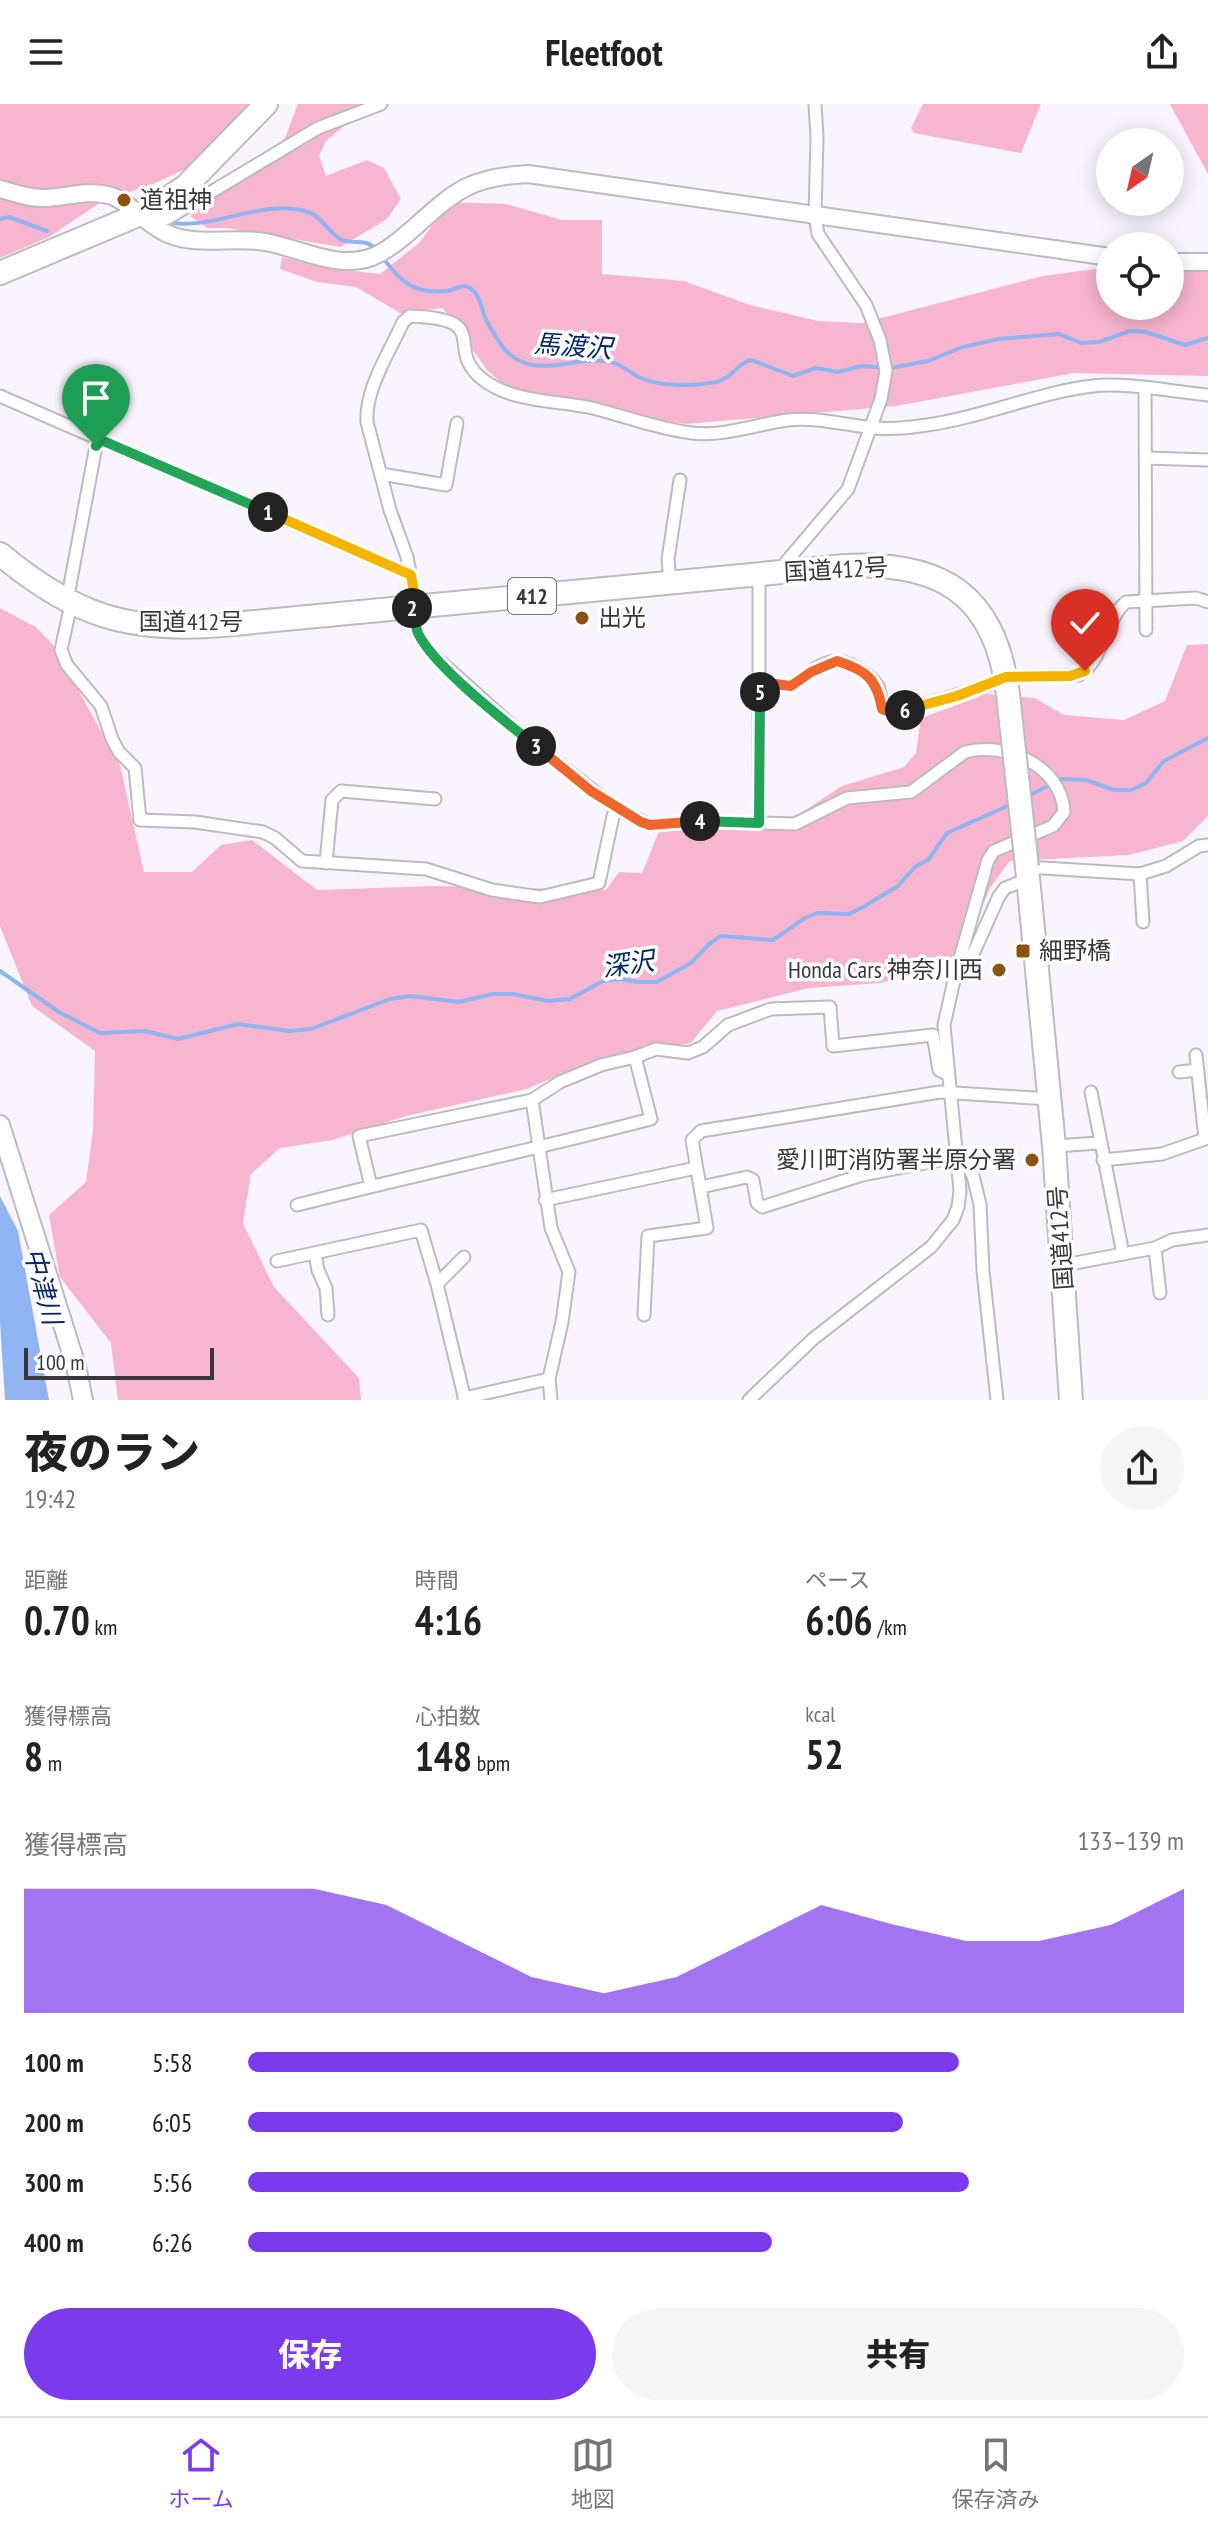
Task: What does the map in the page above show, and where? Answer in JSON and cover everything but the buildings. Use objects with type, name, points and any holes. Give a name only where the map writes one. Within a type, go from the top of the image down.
[{"type":"highway","points":[[0,273],[144,220],[152,209],[186,186],[266,104]]},
{"type":"highway","name":"国道412号","points":[[0,554],[26,576],[69,603],[122,622],[176,627],[873,565],[902,567],[937,578],[969,600],[998,648],[1007,686],[1054,1146],[1071,1400]]},
{"type":"main road","points":[[0,1125],[71,1351],[83,1400]]},
{"type":"street","points":[[144,220],[168,218],[318,128],[381,104]]},
{"type":"street","points":[[786,572],[786,562],[848,489],[881,399],[886,371],[881,344],[866,305],[818,234],[815,215],[815,104]]},
{"type":"street","points":[[0,189],[43,198],[110,195],[119,198],[144,220],[190,241],[265,242],[345,261],[370,257],[396,244],[448,197],[471,183],[497,176],[528,174],[1096,255]]},
{"type":"street","points":[[1184,262],[1208,262]]},
{"type":"street","points":[[749,1400],[813,1339],[919,1258],[944,1233],[958,1207],[960,1191],[944,1025],[955,976],[988,860],[994,851],[1053,826],[1064,812],[1063,802],[1045,772],[1033,762],[1018,756],[976,749],[965,752],[911,792],[847,798],[795,824],[697,821],[650,825],[617,809],[558,765],[447,670],[417,632],[411,575],[367,422],[368,402],[403,322],[410,316],[449,319],[464,335],[468,362],[480,378],[510,394],[593,409],[670,430],[703,434],[790,420],[871,428],[929,425],[1092,386],[1208,395]]},
{"type":"street","points":[[1145,389],[1146,630]]},
{"type":"street","points":[[0,396],[411,575]]},
{"type":"street","points":[[381,474],[445,491],[457,423]]},
{"type":"street","points":[[101,440],[96,446],[61,650],[67,665],[101,706],[119,752],[135,768],[140,820],[195,822],[263,832],[302,861],[426,869],[492,890],[540,897],[599,883],[617,809]]},
{"type":"street","points":[[1146,458],[1208,460]]},
{"type":"street","points":[[670,582],[668,559],[680,480]]},
{"type":"street","points":[[759,574],[759,823]]},
{"type":"street","points":[[760,682],[791,686],[811,672],[837,661],[869,676],[878,687],[882,709],[890,712],[1007,686],[1079,675],[1091,662],[1119,609],[1126,602],[1196,598],[1208,602]]},
{"type":"street","points":[[326,863],[332,800],[341,791],[435,799]]},
{"type":"street","points":[[955,976],[969,963],[999,896],[1027,873],[1140,874],[1166,866],[1199,846],[1208,845]]},
{"type":"street","points":[[1140,874],[1143,922]]},
{"type":"street","points":[[371,1186],[359,1136],[532,1100],[587,1070],[656,1049],[688,1053],[703,1047],[728,1025],[771,1009],[830,1007],[833,1046],[933,1035],[939,1070],[947,1074]]},
{"type":"street","points":[[297,1205],[538,1149],[651,1119],[635,1057]]},
{"type":"street","points":[[1103,1160],[1162,1154],[1170,1145],[1205,1139],[1200,1064],[1179,1072]]},
{"type":"street","points":[[644,1315],[648,1236],[707,1228],[692,1140],[701,1131],[940,1092],[1049,1099]]},
{"type":"street","points":[[1091,1092],[1123,1254]]},
{"type":"street","points":[[532,1100],[551,1228],[569,1272],[549,1379],[551,1400]]},
{"type":"street","points":[[1054,1146],[1099,1143]]},
{"type":"street","points":[[701,1187],[747,1177],[753,1180],[757,1203],[762,1207],[862,1175],[957,1157],[966,1163],[973,1176],[980,1204],[983,1271],[997,1400]]},
{"type":"street","points":[[545,1200],[696,1168]]},
{"type":"street","points":[[277,1261],[392,1242],[421,1230],[464,1399],[549,1379]]},
{"type":"street","points":[[1064,1265],[1155,1248],[1172,1240],[1208,1235]]},
{"type":"street","points":[[1155,1248],[1160,1293]]},
{"type":"street","points":[[315,1254],[326,1288],[328,1315]]},
{"type":"street","points":[[437,1284],[464,1257]]},
{"type":"shaded area","points":[[0,104],[253,104],[199,163],[153,184],[101,202],[49,237],[0,258]]},
{"type":"shaded area","points":[[298,104],[371,104],[326,141],[319,156],[326,176],[367,160],[384,168],[401,199],[387,219],[341,247],[227,228],[207,228],[190,216],[285,138]]},
{"type":"shaded area","points":[[923,104],[1041,104],[1021,153],[914,133],[911,128]]},
{"type":"shaded area","points":[[1170,104],[1208,104],[1208,174],[1184,128]]},
{"type":"shaded area","points":[[450,202],[506,204],[562,220],[602,220],[602,274],[684,281],[750,305],[818,321],[862,323],[1043,276],[1096,269],[1096,320],[1184,320],[1184,265],[1208,268],[1208,376],[1074,373],[896,406],[685,424],[525,404],[487,370],[443,308],[400,313],[356,287],[317,282],[280,269],[282,257],[320,267],[380,274],[419,243]]},
{"type":"shaded area","points":[[0,608],[36,627],[53,645],[120,765],[144,872],[192,872],[221,845],[252,840],[317,890],[436,886],[606,890],[619,872],[642,873],[662,824],[772,826],[804,811],[842,786],[904,767],[916,753],[921,718],[987,694],[1035,698],[1064,715],[1124,720],[1165,701],[1187,645],[1208,644],[1208,816],[1183,841],[1129,855],[1010,861],[990,888],[959,961],[880,983],[809,988],[717,1011],[691,1043],[596,1059],[527,1089],[406,1116],[333,1140],[280,1148],[251,1174],[243,1223],[274,1287],[359,1378],[361,1400],[118,1400],[111,1343],[60,1277],[49,1215],[86,1182],[93,1131],[95,1051],[32,1006],[0,926]]},
{"type":"water","points":[[0,1196],[18,1231],[49,1400],[5,1400],[0,1321]]},
{"type":"waterway","name":"馬渡沢","points":[[173,223],[190,224],[257,211],[291,209],[313,214],[342,240],[364,242],[376,250]]},
{"type":"waterway","name":"馬渡沢","points":[[0,219],[9,217],[47,231]]},
{"type":"waterway","name":"馬渡沢","points":[[382,257],[402,280],[416,288],[447,291],[464,286],[474,291],[498,340],[517,360],[541,366],[610,362],[643,379],[670,385],[716,382],[751,360],[793,376],[816,368],[838,372],[861,366],[890,368],[928,361],[963,347],[999,339],[1059,334],[1081,343],[1099,342],[1130,331],[1146,332],[1185,345],[1208,338]]},
{"type":"waterway","name":"深沢","points":[[1027,797],[1060,779],[1086,780],[1114,790],[1131,790],[1146,783],[1164,761],[1208,738]]},
{"type":"waterway","name":"深沢","points":[[0,971],[59,1012],[100,1033],[145,1031],[178,1039],[238,1024],[289,1031],[311,1029],[390,999],[410,996],[459,1002],[493,994],[513,994],[548,1001],[570,999],[603,981],[657,982],[691,963],[721,936],[773,940],[817,913],[849,914],[898,886],[916,866],[928,860],[947,833],[1012,804]]},
{"type":"place","name":"道祖神","points":[[124,200]]},
{"type":"place","name":"出光","points":[[582,618]]},
{"type":"place","name":"細野橋","points":[[1023,951]]},
{"type":"place","name":"Honda Cars 神奈川西","points":[[999,970]]},
{"type":"place","name":"愛川町消防署半原分署","points":[[1032,1160]]},
{"type":"route","points":[[96,446],[101,440],[411,575],[417,632],[447,670],[568,773],[617,809],[650,825],[683,821],[759,823],[760,682],[791,686],[811,672],[837,661],[869,676],[878,687],[882,709],[890,712],[957,696],[984,687],[996,679],[1070,676],[1085,671]]},
{"type":"water label","name":"中津川","points":[[43,1286]]}]
